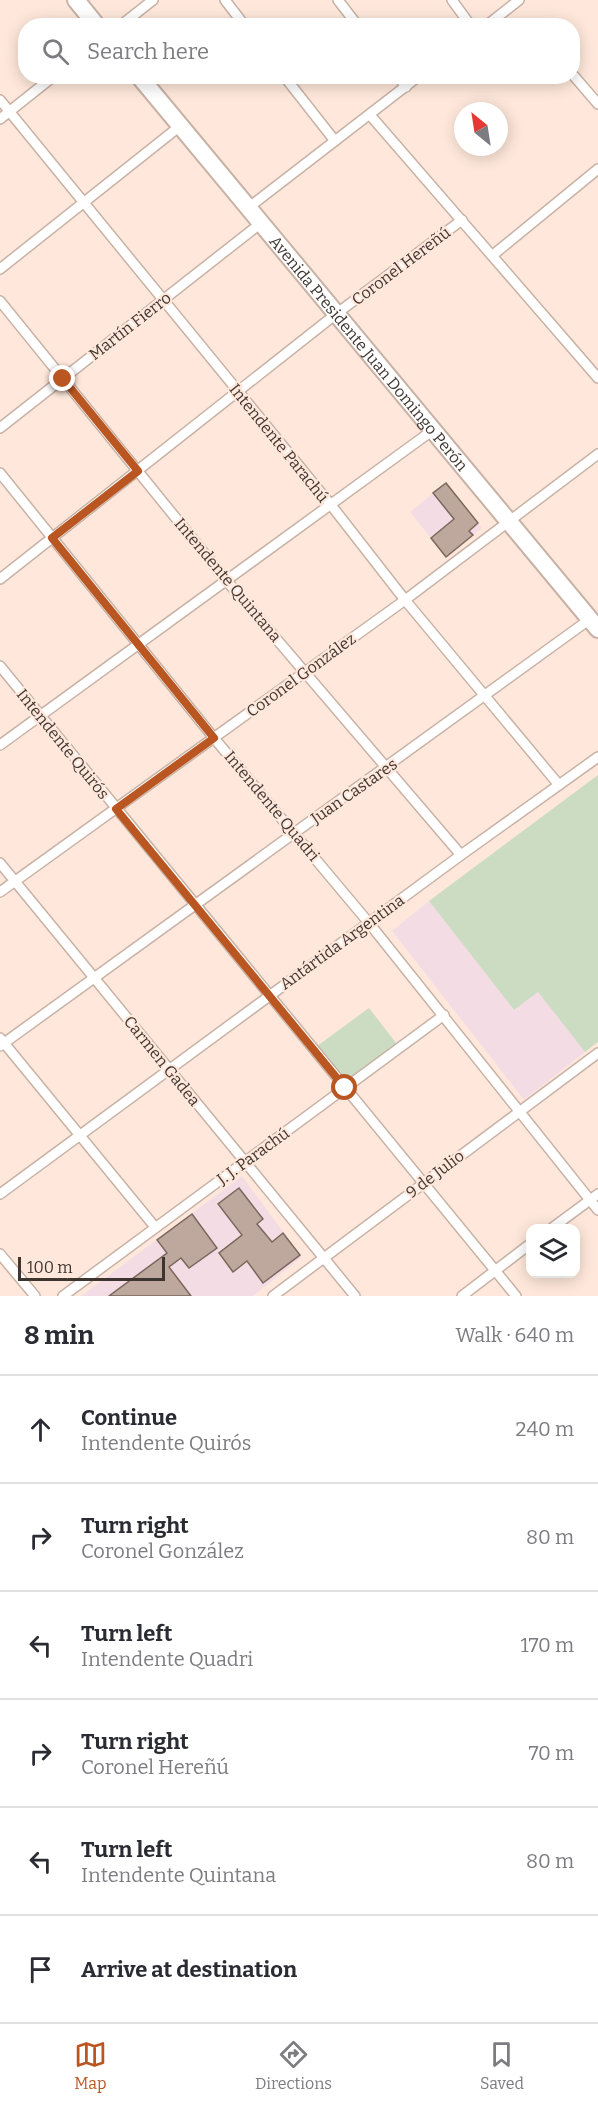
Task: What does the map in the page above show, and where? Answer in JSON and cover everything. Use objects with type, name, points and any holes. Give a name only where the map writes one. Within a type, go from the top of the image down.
[{"type":"highway","points":[[76,0],[91,18]]},
{"type":"highway","name":"Avenida Presidente Juan Domingo Perón","points":[[146,84],[594,624]]},
{"type":"street","points":[[130,18],[153,0]]},
{"type":"street","points":[[225,0],[239,18]]},
{"type":"street","points":[[338,0],[352,18]]},
{"type":"street","points":[[452,0],[465,18]]},
{"type":"street","points":[[496,18],[519,0]]},
{"type":"street","points":[[580,83],[598,104]]},
{"type":"street","points":[[0,119],[44,84]]},
{"type":"street","points":[[290,84],[335,141]]},
{"type":"street","points":[[248,208],[410,84]]},
{"type":"street","name":"Intendente Parachú","points":[[0,100],[331,505],[405,600],[559,785]]},
{"type":"street","points":[[370,115],[598,378]]},
{"type":"street","points":[[0,269],[180,126]]},
{"type":"street","points":[[493,255],[598,169]]},
{"type":"street","name":"Coronel Hereñú","points":[[0,579],[336,314],[462,220]]},
{"type":"street","name":"Martín Fierro","points":[[0,429],[261,223]]},
{"type":"street","name":"Intendente Quintana","points":[[0,301],[226,580],[461,855]]},
{"type":"street","points":[[0,745],[433,430]]},
{"type":"street","name":"Coronel González","points":[[0,892],[405,600],[598,454]]},
{"type":"street","name":"Intendente Quadri","points":[[0,473],[214,738],[444,1015],[598,1210]]},
{"type":"street","name":"Juan Castares","points":[[1,1042],[94,978],[485,695],[594,624]]},
{"type":"street","name":"Intendente Quirós","points":[[0,666],[516,1296]]},
{"type":"street","name":"Antártida Argentina","points":[[0,1194],[269,995],[598,757]]},
{"type":"street","name":"Carmen Gadea","points":[[0,864],[355,1296]]},
{"type":"street","name":"J. J. Parachú","points":[[63,1296],[444,1015]]},
{"type":"street","points":[[1,1042],[155,1227]]},
{"type":"street","name":"9 de Julio","points":[[273,1296],[598,1053]]},
{"type":"street","points":[[557,1224],[598,1194]]},
{"type":"street","points":[[462,1296],[526,1248]]},
{"type":"street","points":[[0,1254],[35,1296]]},
{"type":"shaded area","points":[[446,483],[482,528],[446,557],[410,512]]},
{"type":"shaded area","points":[[429,901],[514,1010],[538,992],[585,1052],[524,1100],[392,931]]},
{"type":"shaded area","points":[[242,1176],[302,1257],[253,1296],[81,1296]]},
{"type":"green space","points":[[598,775],[598,1042],[585,1052],[538,992],[514,1010],[429,901]]},
{"type":"green space","points":[[369,1008],[400,1048],[345,1088],[313,1049]]},
{"type":"building","points":[[446,483],[478,523],[469,531],[473,535],[446,557],[431,538],[454,519],[433,493]]},
{"type":"building","points":[[239,1188],[263,1219],[257,1224],[272,1242],[283,1233],[300,1255],[263,1283],[247,1261],[233,1272],[219,1253],[242,1235],[218,1204]]},
{"type":"building","points":[[192,1214],[217,1248],[189,1268],[181,1258],[169,1267],[191,1296],[109,1296],[167,1253],[157,1240]]},
{"type":"route","points":[[63,379],[138,471],[52,538],[214,738],[116,809],[345,1088]]}]
